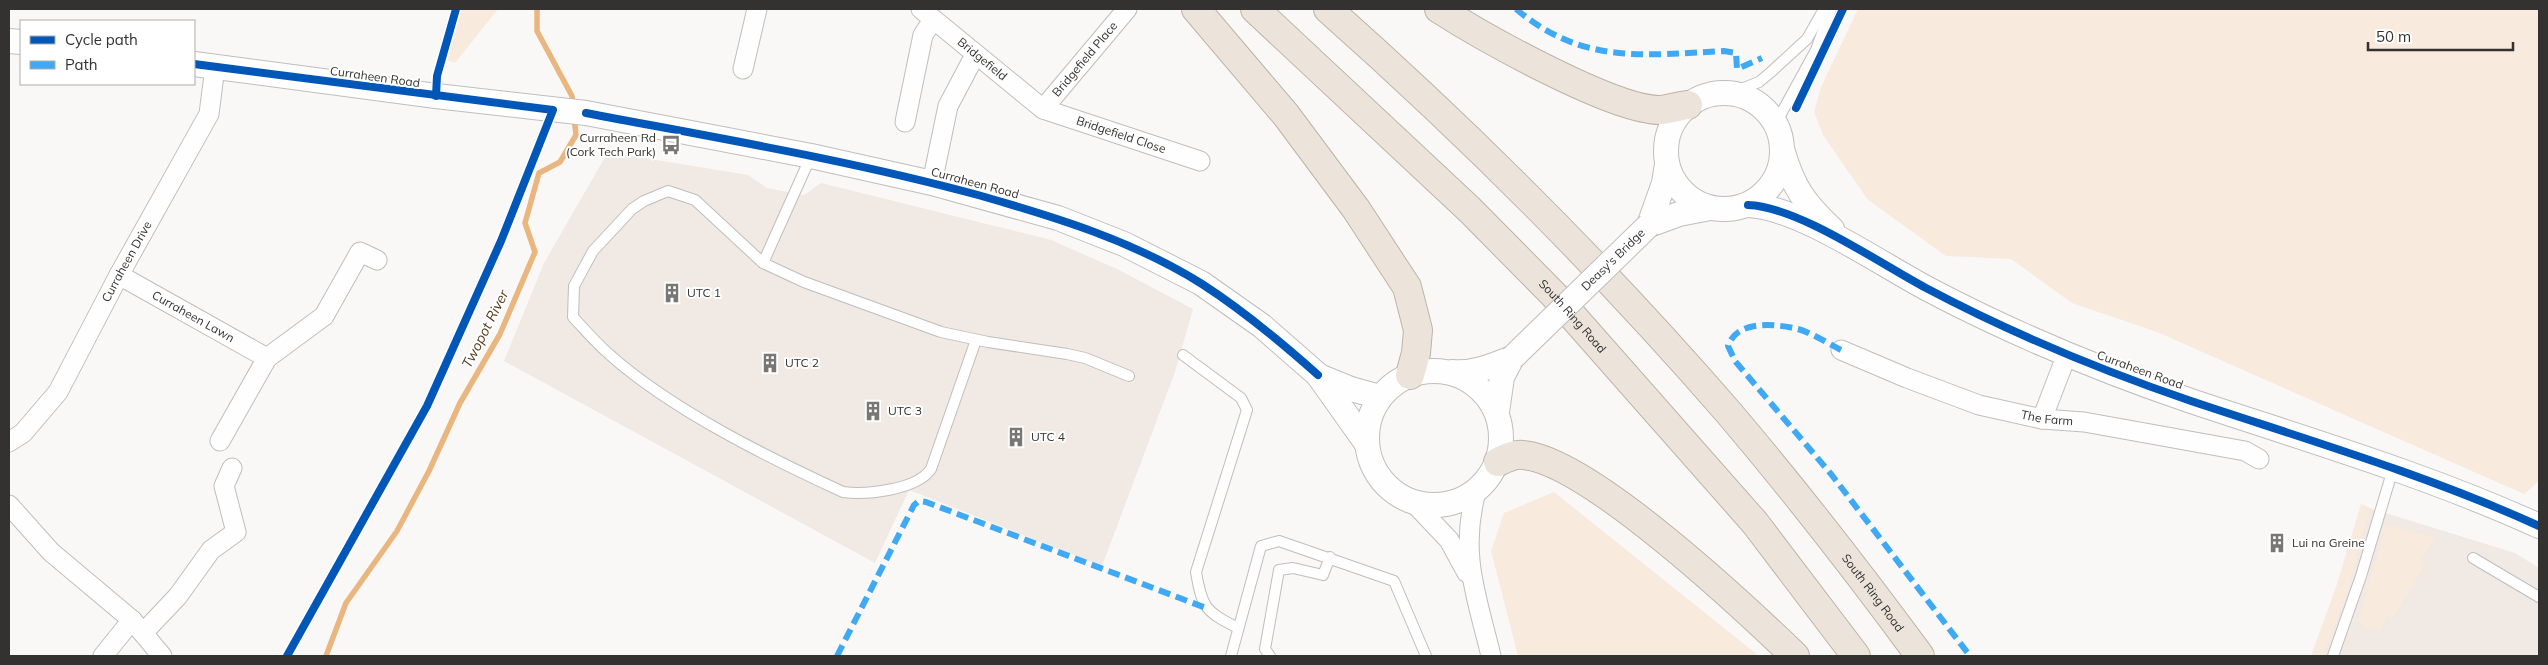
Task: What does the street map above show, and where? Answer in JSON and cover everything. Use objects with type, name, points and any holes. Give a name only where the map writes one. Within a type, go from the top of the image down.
[{"type":"highway","points":[[1196,9],[1292,122],[1356,209],[1407,287],[1418,330],[1416,353],[1410,375]]},
{"type":"highway","name":"South Ring Road","points":[[1255,9],[1470,210],[1554,295],[1754,523],[1856,656]]},
{"type":"highway","name":"South Ring Road","points":[[1328,9],[1504,175],[1584,255],[1661,338],[1793,490],[1920,656]]},
{"type":"highway","points":[[1439,9],[1499,44],[1558,74],[1618,100],[1660,110],[1688,105]]},
{"type":"highway","points":[[1498,462],[1510,456],[1523,455],[1543,460],[1574,474],[1655,534],[1726,593],[1794,656]]},
{"type":"street","points":[[743,69],[757,9]]},
{"type":"street","name":"Bridgefield Place","points":[[1043,109],[1127,9]]},
{"type":"street","points":[[905,122],[927,14]]},
{"type":"street","name":"Bridgefield","points":[[927,14],[1043,109]]},
{"type":"street","points":[[932,183],[948,106],[975,55]]},
{"type":"street","name":"Curraheen Road","points":[[204,65],[586,113],[811,156],[932,183],[1058,218],[1149,256],[1201,283],[1262,326],[1318,375],[1367,444]]},
{"type":"street","name":"Curraheen Drive","points":[[9,442],[23,433],[58,392],[119,275],[209,114],[204,65]]},
{"type":"street","name":"Curraheen Road","points":[[1649,225],[1664,183],[1669,131],[1676,117],[1688,105],[1701,97],[1716,93],[1731,93],[1749,98],[1765,108],[1776,123],[1782,137],[1781,168],[1773,184],[1762,196],[1748,205],[1729,210],[1710,208],[1695,202],[1682,192],[1672,179],[1667,164]]},
{"type":"street","name":"Bridgefield Close","points":[[1043,109],[1200,162]]},
{"type":"street","name":"Curraheen Road","points":[[1783,152],[1790,177],[1801,196],[1846,242]]},
{"type":"street","name":"Curraheen Road","points":[[1748,205],[1770,208],[1846,242],[1934,292],[2067,354],[2190,400],[2315,440],[2539,526]]},
{"type":"street","name":"Curraheen Road","points":[[1649,225],[1679,214],[1710,208]]},
{"type":"street","name":"Deasy's Bridge","points":[[1512,358],[1649,225]]},
{"type":"street","points":[[220,441],[267,358],[324,316],[360,252],[378,260]]},
{"type":"street","name":"Curraheen Lawn","points":[[119,275],[267,358]]},
{"type":"street","name":"The Farm","points":[[1841,350],[1907,378],[1980,405],[2042,419],[2084,422],[2245,451],[2259,459]]},
{"type":"street","points":[[2042,419],[2067,354]]},
{"type":"street","name":"Curraheen Road","points":[[1512,358],[1502,377],[1497,412],[1502,446],[1498,462],[1489,478],[1476,492],[1457,502],[1435,506],[1413,502],[1399,496],[1386,486],[1370,460],[1367,444],[1367,428],[1372,412],[1380,397],[1394,384],[1410,375],[1430,371],[1463,374],[1512,358]]},
{"type":"street","name":"Curraheen Road","points":[[1450,372],[1470,380],[1497,412]]},
{"type":"street","name":"Curraheen Road","points":[[1318,375],[1351,389],[1380,397]]},
{"type":"street","points":[[103,656],[137,626],[178,596],[211,550],[236,532],[224,486],[232,468]]},
{"type":"street","points":[[1476,492],[1470,512],[1468,537],[1471,581],[1491,656]]},
{"type":"street","points":[[1413,502],[1449,540],[1471,581]]},
{"type":"street","points":[[9,506],[51,552],[137,626],[162,656]]},
{"type":"lane","points":[[1731,93],[1759,82],[1807,39],[1824,9]]},
{"type":"lane","points":[[1776,123],[1816,50],[1831,9]]},
{"type":"lane","points":[[763,263],[811,156]]},
{"type":"lane","points":[[976,340],[931,469],[926,477],[887,490],[856,494],[842,492],[804,474],[683,406],[645,382],[610,355],[573,317],[574,286],[594,251],[632,209],[644,201],[668,192],[695,200],[763,263],[804,282],[941,332],[976,340],[1067,354],[1129,376]]},
{"type":"lane","points":[[1183,355],[1241,398],[1247,410],[1196,572],[1206,608],[1238,628]]},
{"type":"lane","points":[[2333,656],[2358,586],[2393,469]]},
{"type":"lane","points":[[1232,656],[1238,628],[1262,546],[1279,541],[1394,580],[1426,656]]},
{"type":"lane","points":[[1270,656],[1265,650],[1279,570],[1293,568],[1323,575],[1330,557]]},
{"type":"lane","points":[[2473,558],[2539,597]]},
{"type":"shaded area","points":[[460,9],[498,9],[455,63],[447,60]]},
{"type":"shaded area","points":[[1858,9],[2539,9],[2539,481],[2524,494],[2157,332],[2072,303],[2011,259],[1946,256],[1868,200],[1823,135],[1814,112],[1821,87]]},
{"type":"shaded area","points":[[608,152],[748,175],[767,188],[804,195],[821,183],[1051,240],[1117,269],[1193,309],[1175,372],[1102,566],[909,490],[875,563],[504,361],[544,263]]},
{"type":"shaded area","points":[[1554,492],[1759,656],[1518,656],[1491,551],[1504,513]]},
{"type":"shaded area","points":[[2361,504],[2370,508],[2348,591],[2323,656],[2311,656],[2337,584]]},
{"type":"shaded area","points":[[2366,507],[2515,553],[2539,568],[2539,656],[2312,656]]},
{"type":"shaded area","points":[[2386,524],[2435,537],[2421,561],[2426,564],[2393,618],[2387,616],[2380,632],[2364,626],[2359,621],[2359,617]]},
{"type":"waterway","name":"Twopot River","points":[[537,9],[537,31],[572,96],[573,106]]},
{"type":"waterway","name":"Twopot River","points":[[326,656],[346,603],[397,531],[429,471],[460,403],[500,334],[535,252],[525,223],[539,173],[560,162],[576,135],[574,117]]},
{"type":"marked path","points":[[1516,9],[1541,27],[1565,40],[1590,48],[1640,54],[1724,51],[1736,53],[1737,69],[1762,58]]},
{"type":"marked path","points":[[1841,350],[1798,329],[1769,325],[1748,327],[1740,331],[1733,337],[1728,346],[1735,361],[1831,474],[1970,656]]},
{"type":"marked path","points":[[837,656],[914,505],[919,501],[926,502],[1206,608]]},
{"type":"cycle path","points":[[436,96],[437,76],[456,9]]},
{"type":"cycle path","points":[[1796,108],[1843,9]]},
{"type":"cycle path","points":[[195,64],[553,110],[501,241],[427,406],[287,656]]},
{"type":"cycle path","points":[[586,113],[783,150],[881,171],[978,195],[1065,221],[1149,255],[1202,284],[1262,327],[1318,375]]},
{"type":"cycle path","points":[[1748,205],[1768,208],[1791,215],[1838,238],[1958,305],[2123,377],[2411,474],[2539,526]]},
{"type":"place","name":"Curraheen Rd (Cork Tech Park)","points":[[671,145]]},
{"type":"place","name":"UTC 1","points":[[672,293]]},
{"type":"place","name":"UTC 2","points":[[770,363]]},
{"type":"place","name":"UTC 3","points":[[873,411]]},
{"type":"place","name":"UTC 4","points":[[1016,437]]},
{"type":"place","name":"Lui na Greine","points":[[2277,543]]}]
